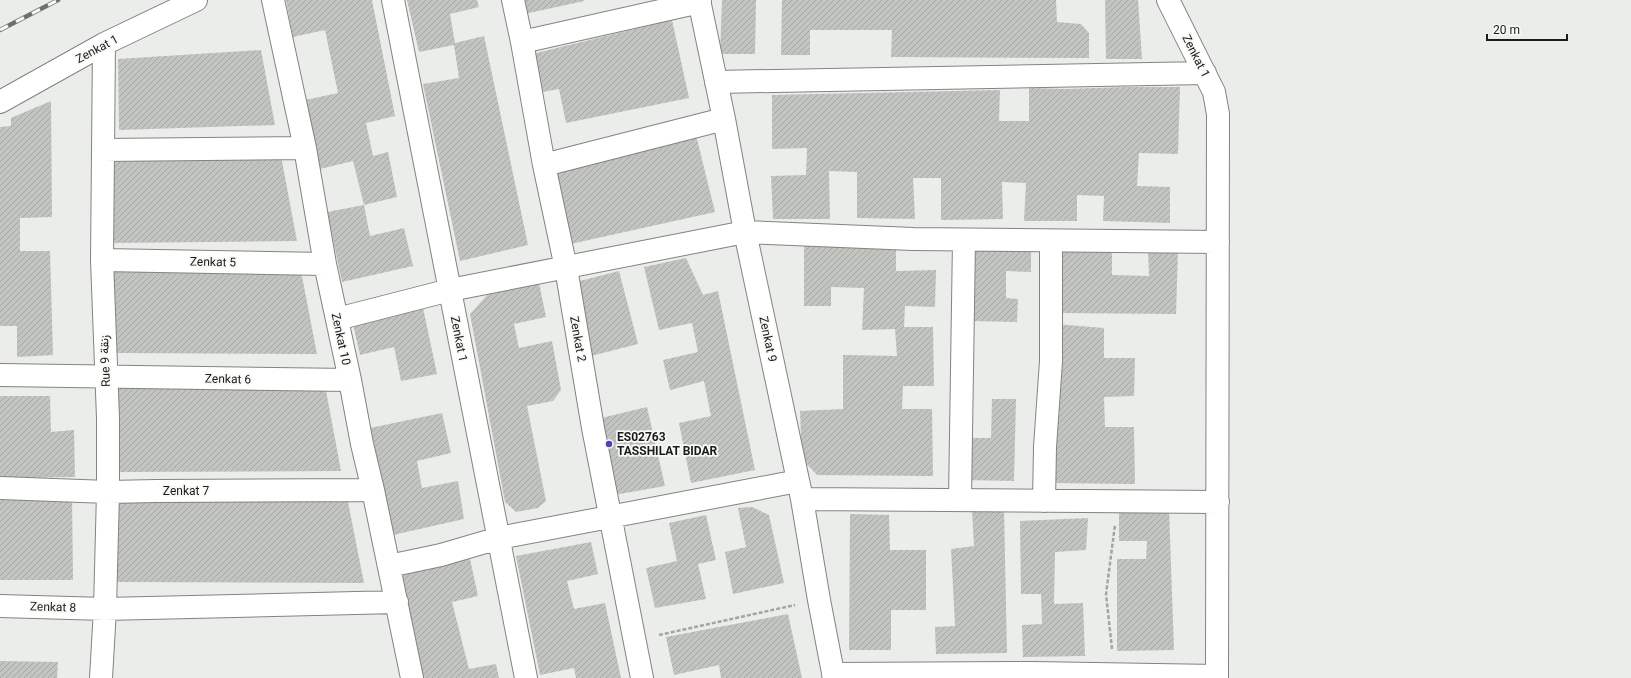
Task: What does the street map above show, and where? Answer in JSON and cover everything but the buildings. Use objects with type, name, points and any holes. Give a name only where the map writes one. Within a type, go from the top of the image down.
[{"type":"street","name":"Zenkat 1","points":[[0,102],[104,44],[196,0]]},
{"type":"street","name":"Zenkat 10","points":[[273,0],[305,148],[325,264],[412,678]]},
{"type":"street","name":"Zenkat 1","points":[[393,0],[526,678]]},
{"type":"street","name":"Zenkat 2","points":[[513,0],[544,165],[566,268],[593,428],[642,678]]},
{"type":"street","name":"Zenkat 1","points":[[1168,0],[1214,92],[1218,114],[1218,677]]},
{"type":"street","points":[[522,42],[700,1]]},
{"type":"street","name":"Zenkat 9","points":[[700,1],[745,232],[800,490],[834,676]]},
{"type":"street","name":"Rue 9 زنقة","points":[[101,678],[105,609],[108,492],[102,260],[104,44]]},
{"type":"street","points":[[716,82],[1205,73]]},
{"type":"street","points":[[544,165],[724,119]]},
{"type":"street","points":[[103,150],[305,148]]},
{"type":"street","points":[[337,319],[450,290],[745,232],[964,240],[1218,242]]},
{"type":"street","points":[[960,500],[964,240]]},
{"type":"street","points":[[1044,501],[1045,447],[1051,361],[1051,240]]},
{"type":"street","name":"Zenkat 5","points":[[102,260],[325,264]]},
{"type":"street","name":"Zenkat 6","points":[[0,375],[350,380]]},
{"type":"street","name":"Zenkat 7","points":[[0,488],[108,492],[373,490]]},
{"type":"street","points":[[389,566],[441,555],[499,538],[610,517],[800,490],[960,500],[1218,502]]},
{"type":"street","name":"Zenkat 8","points":[[0,606],[105,609],[397,602]]},
{"type":"street","points":[[834,676],[1033,673],[1218,677]]},
{"type":"path","points":[[1114,674],[1106,594],[1113,531],[1119,501]]},
{"type":"path","points":[[635,640],[819,600]]},
{"type":"railway","points":[[0,30],[58,0]]},
{"type":"place","name":"ES02763 TASSHILAT BIDAR","points":[[609,444]]}]
